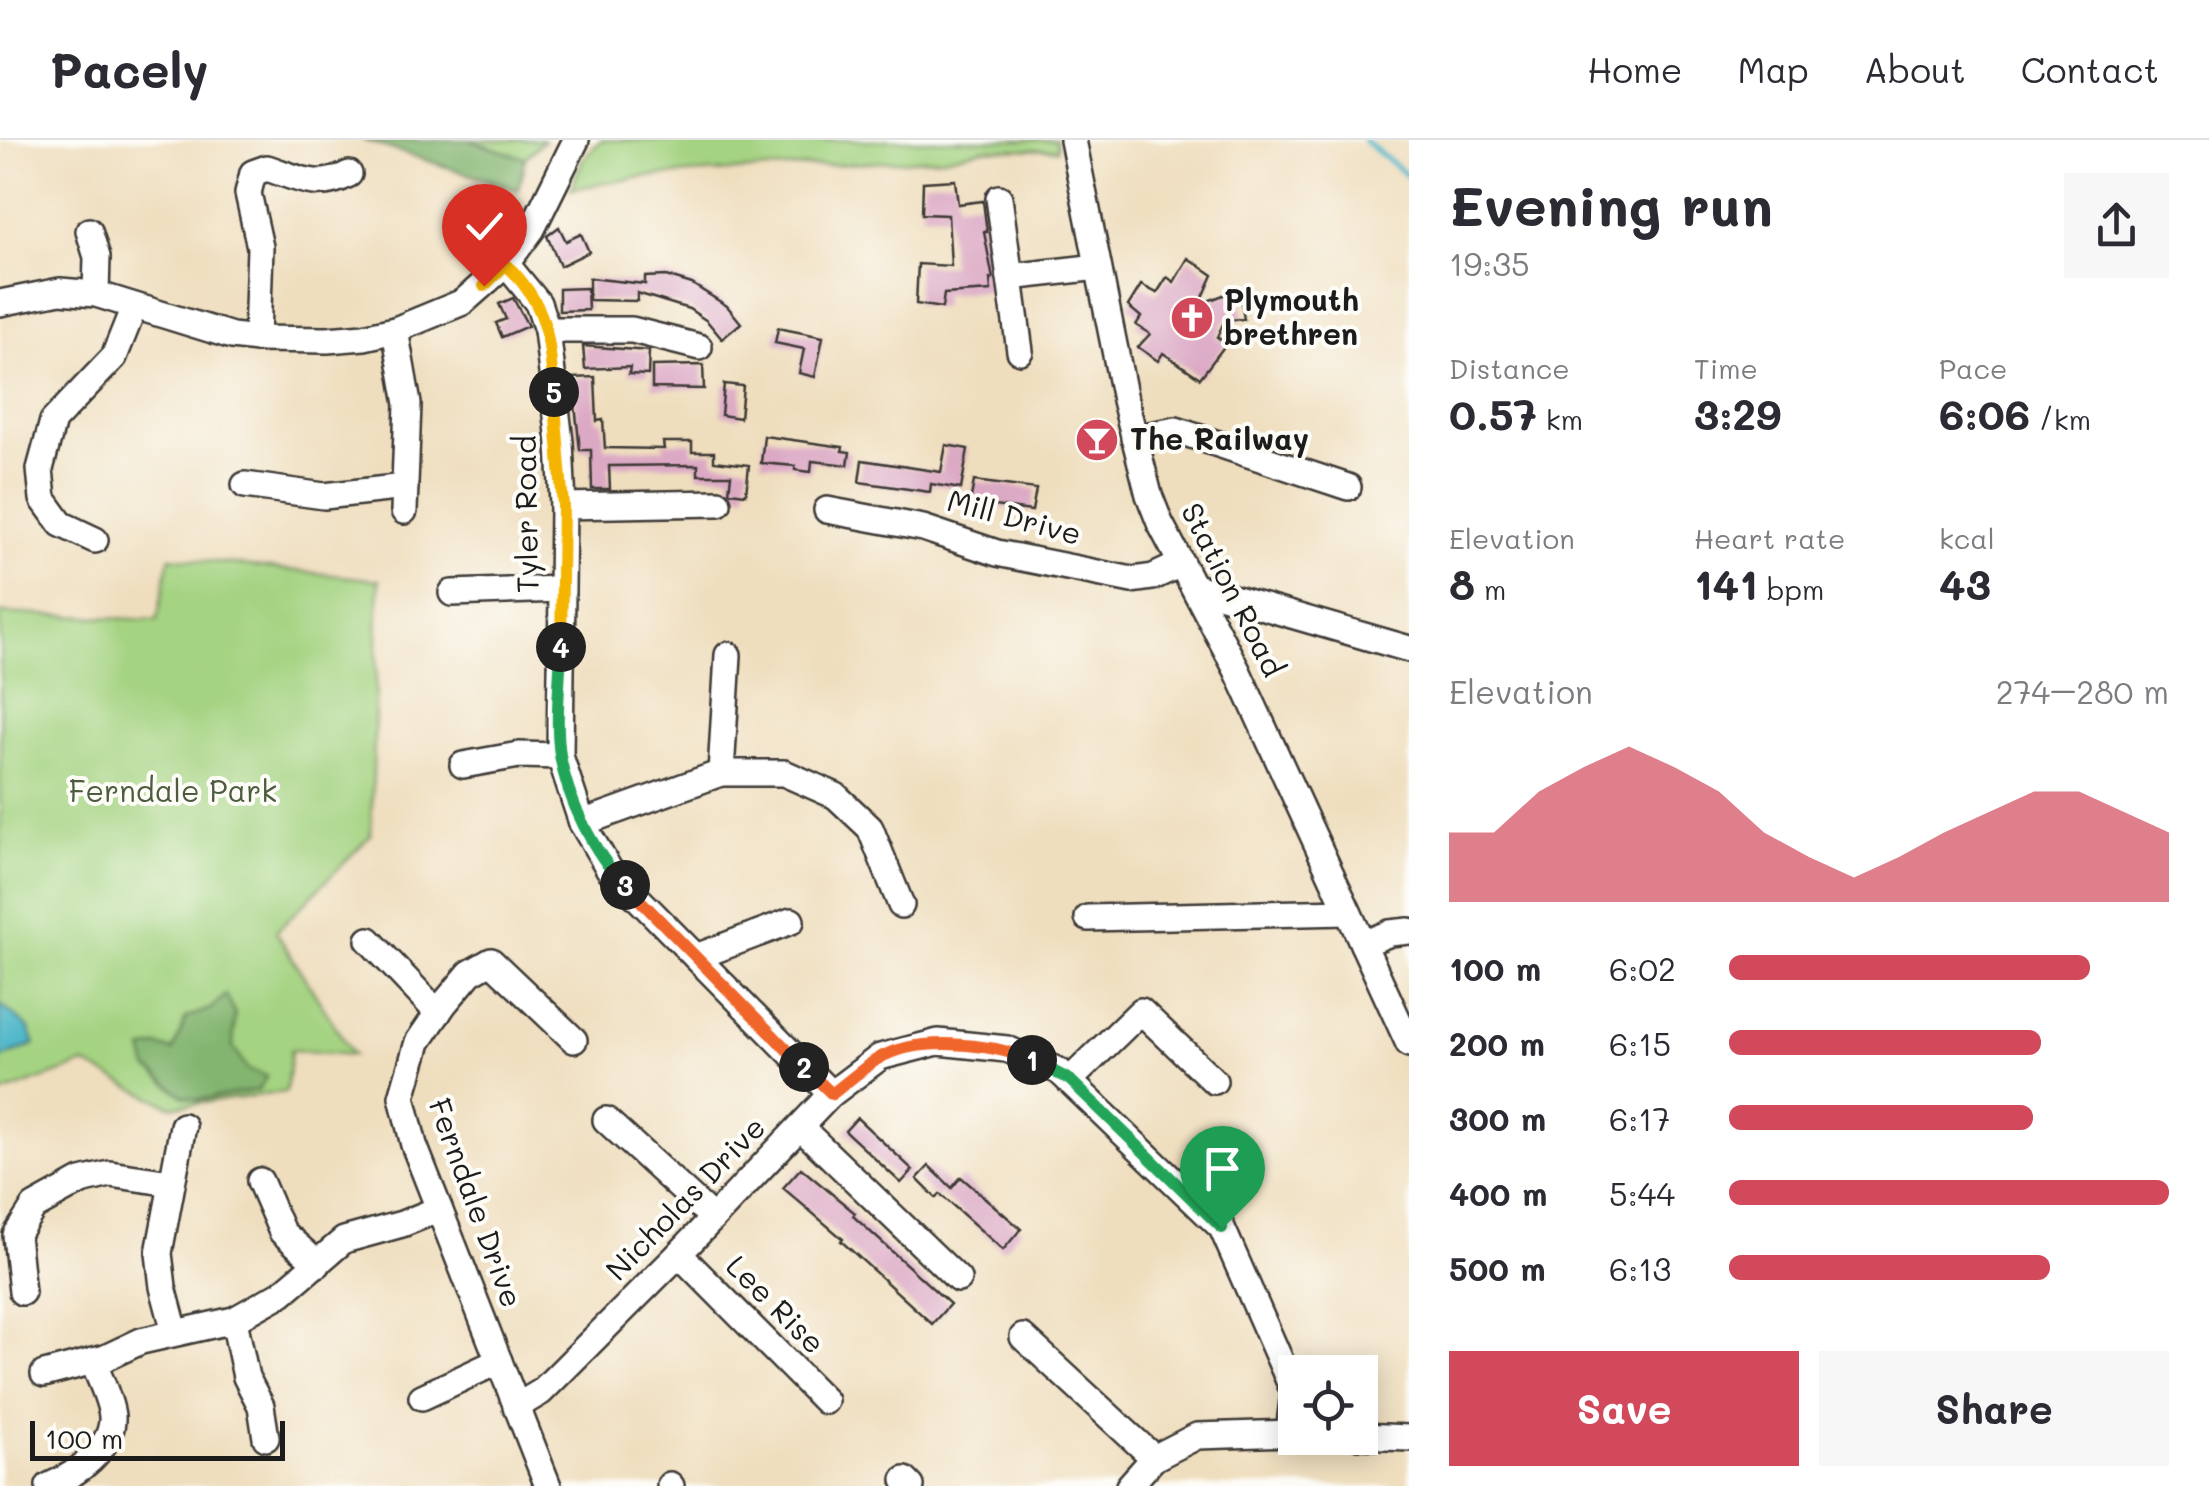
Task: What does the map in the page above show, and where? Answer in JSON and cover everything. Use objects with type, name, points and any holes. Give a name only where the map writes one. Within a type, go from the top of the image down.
[{"type":"street","points":[[0,303],[60,291],[96,294],[232,336],[257,340],[364,338],[394,330],[463,302],[506,264],[532,229],[576,140]]},
{"type":"street","name":"Station Road","points":[[1073,140],[1149,495],[1238,670],[1409,1044]]},
{"type":"street","points":[[257,340],[260,247],[248,193],[253,173],[267,168],[330,184],[349,174]]},
{"type":"street","points":[[999,198],[1020,351]]},
{"type":"street","points":[[89,231],[96,258],[96,294]]},
{"type":"street","name":"Tyler Road","points":[[506,264],[538,303],[547,330],[563,506],[560,756],[582,823],[609,869],[832,1094]]},
{"type":"street","points":[[1010,278],[1098,267]]},
{"type":"street","points":[[96,540],[61,524],[43,499],[40,469],[53,421],[114,357],[134,308]]},
{"type":"street","points":[[547,330],[670,328],[699,347]]},
{"type":"street","points":[[246,485],[324,496],[404,499],[408,404],[394,330]]},
{"type":"street","points":[[1134,438],[1176,430],[1348,486]]},
{"type":"street","points":[[563,506],[718,503]]},
{"type":"street","name":"Mill Drive","points":[[828,510],[924,528],[997,553],[1132,580],[1153,577],[1181,564]]},
{"type":"street","points":[[1195,587],[1409,650]]},
{"type":"street","points":[[452,594],[561,589]]},
{"type":"street","points":[[721,773],[728,655]]},
{"type":"street","points":[[463,765],[519,755],[560,756]]},
{"type":"street","points":[[582,823],[721,773],[784,773],[836,796],[870,828],[900,905]]},
{"type":"street","points":[[1088,918],[1348,912]]},
{"type":"street","points":[[696,957],[790,922]]},
{"type":"street","points":[[1363,944],[1390,933],[1409,931]]},
{"type":"street","points":[[370,940],[438,1013]]},
{"type":"street","name":"Ferndale Drive","points":[[548,1486],[414,1145],[402,1097],[418,1042],[470,974],[491,961],[574,1040]]},
{"type":"street","points":[[1070,1080],[1140,1011],[1214,1080]]},
{"type":"street","name":"Nicholas Drive","points":[[516,1407],[541,1392],[832,1094],[880,1057],[938,1042],[1007,1050],[1059,1071],[1070,1080],[1222,1228],[1278,1356]]},
{"type":"street","points":[[606,1120],[712,1217]]},
{"type":"street","points":[[176,1332],[162,1287],[159,1253],[183,1126]]},
{"type":"street","points":[[800,1128],[958,1278]]},
{"type":"street","points":[[22,1292],[16,1235],[34,1207],[80,1181],[110,1174],[171,1184]]},
{"type":"street","points":[[260,1181],[282,1232],[318,1264]]},
{"type":"street","points":[[44,1374],[93,1361],[141,1341],[234,1320],[282,1293],[344,1240],[439,1209]]},
{"type":"street","name":"Lee Rise","points":[[679,1254],[825,1401]]},
{"type":"street","points":[[234,1320],[246,1377],[261,1406],[266,1438]]},
{"type":"street","points":[[1023,1337],[1154,1458]]},
{"type":"street","points":[[49,1486],[82,1470],[110,1428],[112,1415],[93,1361]]},
{"type":"street","points":[[422,1397],[499,1361]]},
{"type":"street","points":[[1130,1486],[1154,1458],[1197,1436],[1278,1433]]},
{"type":"street","points":[[1378,1437],[1409,1438]]},
{"type":"green space","points":[[363,140],[468,140],[525,158],[518,190]]},
{"type":"green space","points":[[468,140],[544,140],[525,158]]},
{"type":"green space","points":[[601,140],[1056,140],[1057,150],[984,149],[943,158],[642,177],[571,189],[583,159]]},
{"type":"green space","name":"Ferndale Park","points":[[170,557],[379,580],[371,835],[276,932],[353,1055],[291,1050],[286,1092],[175,1106],[84,1064],[0,1094],[0,613],[157,620]]},
{"type":"green space","points":[[226,995],[235,1014],[233,1047],[248,1070],[267,1076],[258,1090],[198,1100],[183,1096],[148,1068],[143,1050],[159,1046],[173,1051],[186,1018],[210,1009]]},
{"type":"water","points":[[0,1004],[28,1027],[35,1044],[0,1059]]},
{"type":"building","points":[[955,180],[958,204],[983,201],[993,279],[991,291],[944,294],[942,308],[916,304],[918,264],[951,266],[948,215],[922,214],[923,182]]},
{"type":"building","points":[[474,182],[500,194],[477,233],[458,223]]},
{"type":"building","points":[[559,227],[566,241],[581,234],[589,252],[560,266],[547,236]]},
{"type":"building","name":"Plymouth brethren","points":[[1188,258],[1213,275],[1200,304],[1239,289],[1244,319],[1225,320],[1217,337],[1226,344],[1200,378],[1163,353],[1158,361],[1138,347],[1150,334],[1136,325],[1141,317],[1128,306],[1141,285],[1157,293],[1167,277],[1174,282]]},
{"type":"building","points":[[666,276],[692,284],[727,306],[741,323],[722,339],[707,321],[689,309],[637,293],[637,301],[589,300],[589,278],[645,284],[645,277]]},
{"type":"building","points":[[587,288],[588,310],[559,311],[559,289]]},
{"type":"building","points":[[513,298],[528,326],[502,337],[496,323],[506,319],[499,304]]},
{"type":"building","points":[[778,328],[823,337],[815,377],[799,373],[804,349],[775,343]]},
{"type":"building","points":[[583,346],[649,351],[648,375],[629,374],[630,367],[585,369]]},
{"type":"building","points":[[703,365],[704,389],[652,388],[652,366]]},
{"type":"building","points":[[595,377],[597,421],[603,420],[605,448],[664,449],[663,442],[692,442],[692,452],[714,452],[714,461],[749,465],[746,494],[729,492],[731,475],[698,475],[698,465],[609,466],[610,489],[592,489],[591,450],[580,450],[572,378]]},
{"type":"building","points":[[724,384],[743,386],[740,418],[721,415]]},
{"type":"building","points":[[764,436],[843,447],[842,451],[850,452],[848,465],[812,461],[811,472],[795,470],[795,466],[761,463]]},
{"type":"building","points":[[946,445],[968,449],[961,489],[931,484],[930,492],[859,482],[862,460],[941,472]]},
{"type":"building","points":[[974,481],[1036,489],[1032,511],[970,503]]},
{"type":"building","points":[[857,1118],[913,1170],[901,1183],[845,1131]]},
{"type":"building","points":[[929,1166],[952,1188],[961,1177],[1021,1229],[1003,1250],[940,1194],[936,1198],[917,1179]]},
{"type":"building","points":[[801,1168],[855,1213],[853,1216],[950,1304],[932,1324],[783,1188]]},
{"type":"waterway","points":[[1364,140],[1409,177]]},
{"type":"place","name":"Plymouth brethren","points":[[1192,318]]},
{"type":"place","name":"The Railway","points":[[1097,440]]},
{"type":"route","points":[[484,286],[506,264],[538,303],[547,330],[563,506],[560,756],[582,823],[609,869],[832,1094],[880,1057],[938,1042],[1007,1050],[1059,1071],[1070,1080],[1222,1228]]}]
